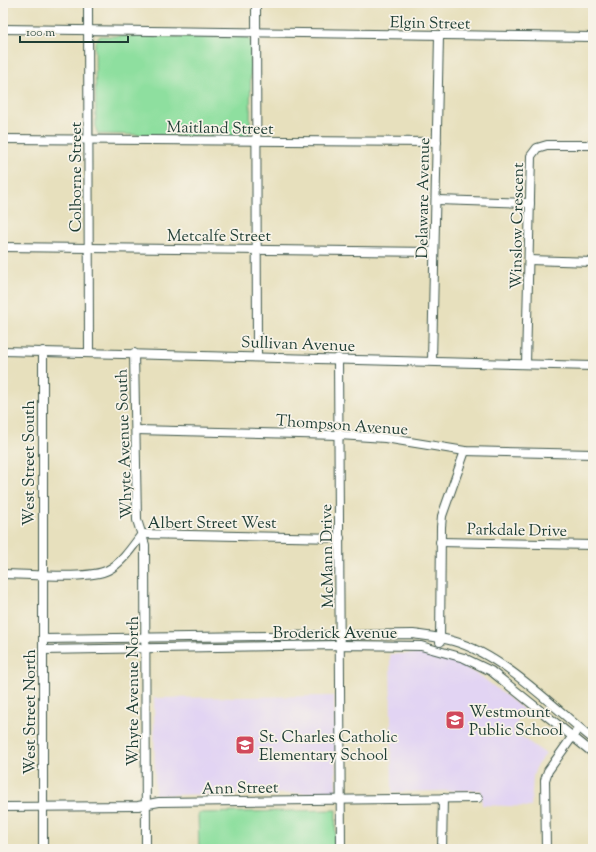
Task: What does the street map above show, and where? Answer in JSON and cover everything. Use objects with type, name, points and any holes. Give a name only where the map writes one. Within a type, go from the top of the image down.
[{"type":"street","name":"Colborne Street","points":[[88,3],[89,352]]},
{"type":"street","points":[[256,3],[256,249],[258,356]]},
{"type":"street","name":"Elgin Street","points":[[3,30],[593,37]]},
{"type":"street","name":"Delaware Avenue","points":[[432,361],[434,252],[437,200],[439,36]]},
{"type":"street","name":"Maitland Street","points":[[3,139],[437,142]]},
{"type":"street","name":"Winslow Crescent","points":[[526,364],[531,156],[537,148],[547,145],[593,145]]},
{"type":"street","points":[[437,200],[530,203]]},
{"type":"street","name":"Metcalfe Street","points":[[3,248],[256,249],[434,252]]},
{"type":"street","points":[[529,260],[593,262]]},
{"type":"street","name":"Sullivan Avenue","points":[[3,351],[338,358],[593,366]]},
{"type":"street","name":"West Street South","points":[[42,575],[43,351]]},
{"type":"street","name":"Whyte Avenue South","points":[[134,353],[137,520],[142,534]]},
{"type":"street","name":"McMann Drive","points":[[338,358],[341,635],[341,849]]},
{"type":"street","name":"Thompson Avenue","points":[[136,430],[339,435],[385,438],[465,451],[593,454]]},
{"type":"street","points":[[440,650],[440,542],[442,516],[465,451]]},
{"type":"street","name":"Albert Street West","points":[[3,574],[82,575],[108,570],[119,561],[142,534],[340,538]]},
{"type":"street","name":"Whyte Avenue North","points":[[142,534],[145,545],[146,849]]},
{"type":"street","name":"Parkdale Drive","points":[[440,542],[593,545]]},
{"type":"street","name":"West Street North","points":[[42,575],[43,849]]},
{"type":"street","name":"Broderick Avenue","points":[[43,638],[413,634],[440,638],[467,646],[505,667],[593,739]]},
{"type":"street","name":"Broderick Avenue","points":[[43,650],[341,645],[421,646],[440,650],[464,658],[491,671],[593,753]]},
{"type":"street","points":[[546,849],[545,780],[548,771],[579,727]]},
{"type":"street","points":[[442,849],[443,798]]},
{"type":"street","name":"Ann Street","points":[[3,807],[146,804],[159,802],[478,798]]},
{"type":"shaded area","name":"Westmount Public School","points":[[390,654],[426,654],[452,660],[483,678],[523,709],[513,731],[546,754],[537,765],[533,776],[531,807],[482,805],[481,790],[392,792]]},
{"type":"shaded area","name":"St. Charles Catholic Elementary School","points":[[334,696],[336,793],[155,795],[154,698]]},
{"type":"green space","points":[[100,36],[244,37],[249,39],[251,43],[250,135],[244,137],[98,134],[96,129],[95,42]]},
{"type":"green space","points":[[336,810],[335,849],[199,849],[198,813]]},
{"type":"place","name":"Westmount Public School","points":[[455,720]]},
{"type":"place","name":"St. Charles Catholic Elementary School","points":[[245,745]]}]
